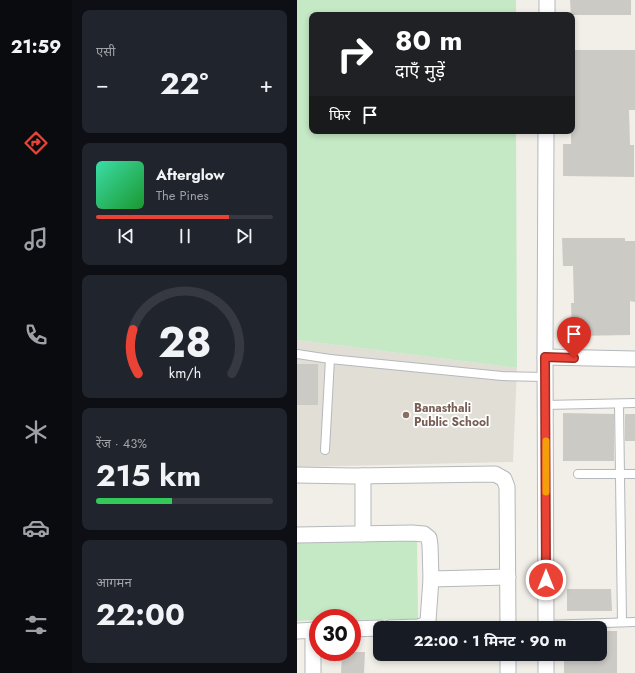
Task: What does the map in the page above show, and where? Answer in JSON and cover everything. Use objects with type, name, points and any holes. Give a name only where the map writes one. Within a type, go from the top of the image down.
[{"type":"street","points":[[547,0],[547,12]]},
{"type":"street","points":[[546,134],[546,621]]},
{"type":"street","points":[[545,357],[635,359]]},
{"type":"street","points":[[297,476],[495,474],[504,479],[507,487],[508,621]]},
{"type":"street","points":[[363,476],[363,534]]},
{"type":"street","points":[[297,534],[424,534],[429,538],[430,545],[431,579],[428,621]]},
{"type":"street","points":[[431,579],[508,577]]},
{"type":"street","points":[[361,629],[373,628]]},
{"type":"street","points":[[297,630],[309,630]]},
{"type":"street","points":[[313,673],[314,661]]},
{"type":"street","points":[[508,661],[508,673]]},
{"type":"street","points":[[546,661],[546,673]]},
{"type":"lane","points":[[297,354],[331,359],[503,376],[545,377]]},
{"type":"lane","points":[[325,450],[331,359]]},
{"type":"lane","points":[[545,405],[635,403]]},
{"type":"lane","points":[[619,404],[622,622]]},
{"type":"lane","points":[[578,474],[635,474]]},
{"type":"lane","points":[[607,623],[635,622]]},
{"type":"shaded area","name":"Banasthali Public School","points":[[297,340],[517,368],[513,462],[297,467]]},
{"type":"green space","points":[[297,0],[516,0],[516,12],[309,12],[309,134],[516,134],[517,368],[297,340]]},
{"type":"green space","points":[[417,536],[418,619],[361,620],[361,609],[309,609],[309,620],[297,621],[297,538]]},
{"type":"building","points":[[570,0],[631,0],[631,15],[575,15],[575,12],[571,12]]},
{"type":"building","points":[[575,50],[635,50],[635,110],[629,110],[630,145],[634,145],[634,177],[563,176],[563,144],[571,144],[571,134],[575,134]]},
{"type":"building","points":[[562,238],[625,238],[625,241],[635,241],[635,302],[630,301],[630,335],[572,336],[571,303],[574,303],[573,266],[563,266]]},
{"type":"building","points":[[297,364],[318,364],[318,405],[297,405]]},
{"type":"building","points":[[563,413],[614,414],[614,461],[563,461]]},
{"type":"building","points":[[625,414],[635,414],[635,441],[625,441]]},
{"type":"building","points":[[567,589],[611,589],[612,611],[567,611]]},
{"type":"building","points":[[607,631],[617,631],[617,673],[564,673],[564,661],[607,661]]},
{"type":"building","points":[[361,652],[365,652],[364,673],[341,673],[342,661],[361,661]]},
{"type":"slow traffic","points":[[546,441],[546,492]]},
{"type":"place","name":"Banasthali Public School","points":[[406,415]]},
{"type":"route","points":[[546,580],[545,357],[574,358]]}]
